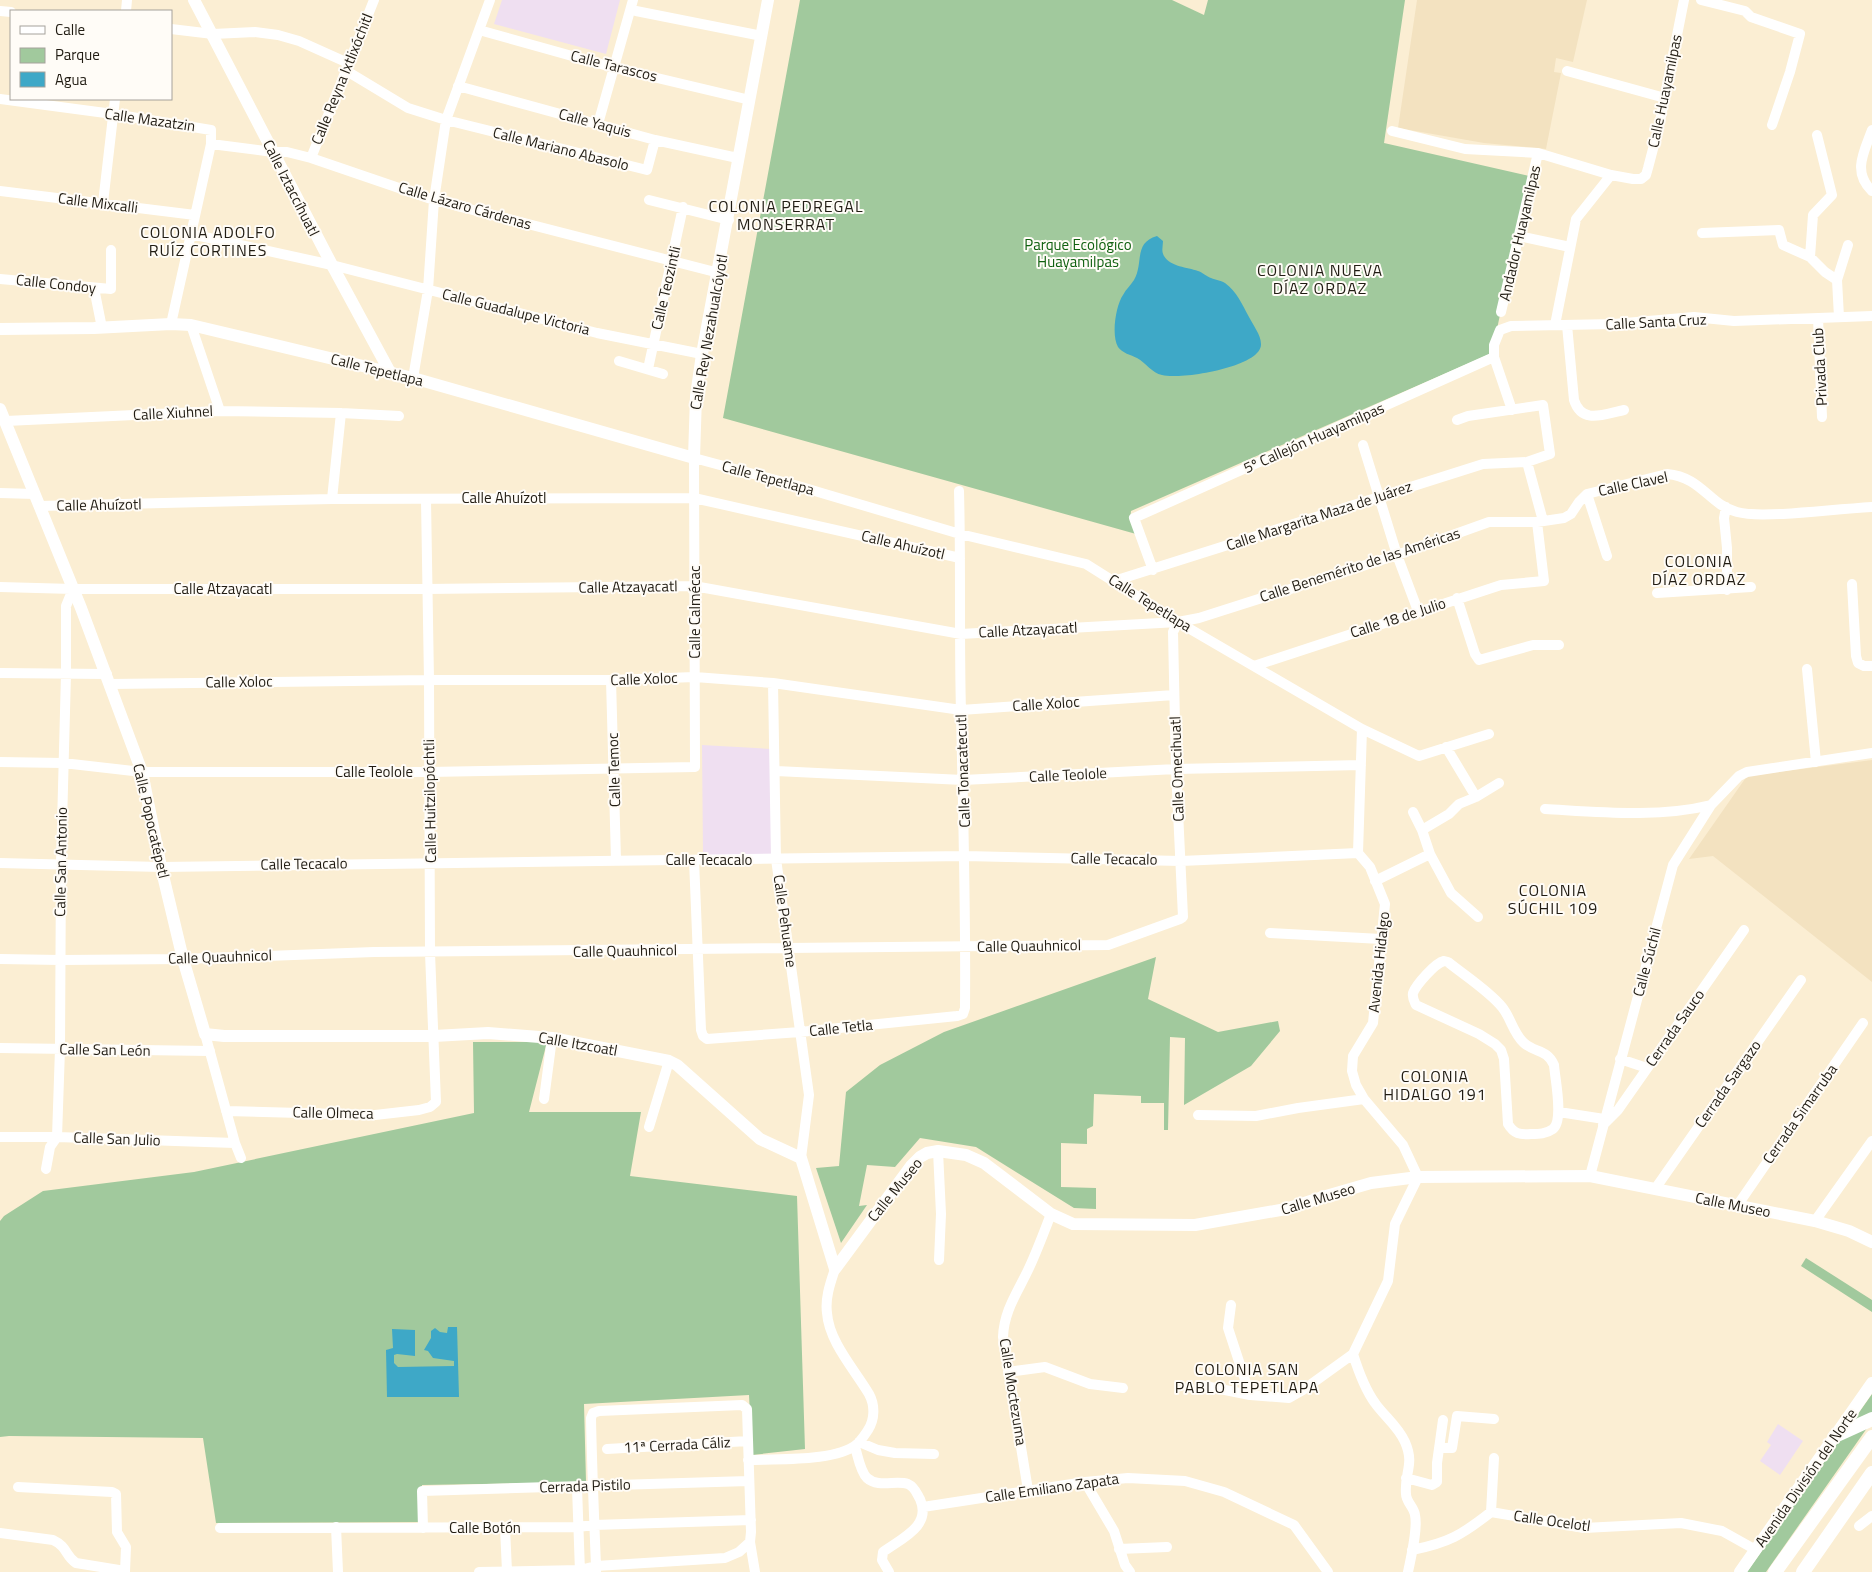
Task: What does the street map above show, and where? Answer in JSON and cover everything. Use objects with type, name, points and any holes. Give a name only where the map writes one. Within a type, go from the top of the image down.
[{"type":"main road","points":[[1836,1436],[1872,1419]]},
{"type":"main road","name":"Avenida División del Norte","points":[[1775,1572],[1872,1437]]},
{"type":"main road","points":[[1803,1572],[1872,1473]]},
{"type":"street","name":"Calle Iztaccíhuatl","points":[[194,0],[391,374]]},
{"type":"street","name":"Calle Reyna Ixtlixóchitl","points":[[311,158],[346,66],[374,0]]},
{"type":"street","points":[[412,378],[428,290],[434,200],[446,120],[490,0]]},
{"type":"street","points":[[598,124],[633,0]]},
{"type":"street","name":"Calle Rey Nezahualcóyotl","points":[[694,458],[696,396],[702,354],[729,220],[737,158],[750,100],[768,0]]},
{"type":"street","name":"Calle Huayamilpas","points":[[1611,175],[1641,179],[1646,175],[1665,98],[1684,0]]},
{"type":"street","points":[[1701,0],[1745,11],[1751,18],[1800,34],[1790,72],[1772,124]]},
{"type":"street","points":[[636,11],[762,36]]},
{"type":"street","points":[[172,29],[213,34],[255,32],[278,34],[298,41],[346,66],[408,108],[446,120]]},
{"type":"street","name":"Calle Tarascos","points":[[478,30],[615,68],[750,100]]},
{"type":"street","points":[[1567,71],[1665,98]]},
{"type":"street","name":"Calle Yaquis","points":[[458,86],[655,140],[737,158]]},
{"type":"street","name":"Calle Mazatzin","points":[[0,99],[114,114],[211,130],[211,144]]},
{"type":"street","points":[[103,203],[115,100]]},
{"type":"street","name":"Calle Mariano Abasolo","points":[[446,120],[647,170],[655,140]]},
{"type":"street","points":[[1872,130],[1860,162],[1864,183],[1872,191]]},
{"type":"street","points":[[1392,131],[1465,149],[1538,153],[1611,175],[1576,219],[1555,325]]},
{"type":"street","points":[[1810,257],[1813,215],[1832,195],[1817,135]]},
{"type":"street","points":[[172,324],[211,144]]},
{"type":"street","name":"Calle Lázaro Cárdenas","points":[[211,144],[287,152],[311,158],[434,200],[719,273]]},
{"type":"street","name":"Andador Huayamilpas","points":[[1501,312],[1538,153]]},
{"type":"street","name":"Calle Mixcalli","points":[[0,191],[195,215]]},
{"type":"street","points":[[649,200],[729,220]]},
{"type":"street","name":"Calle Teozintli","points":[[648,369],[683,208]]},
{"type":"street","points":[[1702,233],[1779,230],[1783,245],[1810,257],[1825,272],[1837,280]]},
{"type":"street","points":[[191,234],[332,265]]},
{"type":"street","points":[[1519,236],[1570,247]]},
{"type":"street","points":[[1839,317],[1837,280],[1848,245]]},
{"type":"street","name":"Calle Condoy","points":[[0,279],[111,289],[111,250]]},
{"type":"street","name":"Calle Guadalupe Victoria","points":[[332,265],[597,333],[702,354]]},
{"type":"street","points":[[94,288],[102,328]]},
{"type":"street","name":"Calle Santa Cruz","points":[[1494,357],[1494,345],[1500,330],[1511,326],[1614,324],[1694,317],[1734,321],[1872,316]]},
{"type":"street","name":"Privada Club","points":[[1818,318],[1822,417]]},
{"type":"street","points":[[191,325],[220,411]]},
{"type":"street","name":"Calle Tepetlapa","points":[[0,329],[191,325],[412,378],[798,486],[960,534],[1086,564],[1178,622],[1362,729],[1419,756],[1489,734]]},
{"type":"street","points":[[1567,325],[1576,407],[1581,413],[1588,416],[1624,410]]},
{"type":"street","points":[[1457,420],[1468,416],[1512,410],[1494,357]]},
{"type":"street","name":"5º Callejón Huayamilpas","points":[[1153,570],[1134,518],[1494,357]]},
{"type":"street","points":[[619,361],[664,374]]},
{"type":"street","name":"Calle Margarita Maza de Juárez","points":[[1114,581],[1483,464],[1526,462],[1550,454],[1543,405],[1512,410]]},
{"type":"street","name":"Calle Popocatépetl","points":[[0,409],[73,589],[142,772],[161,867],[183,959],[234,1142],[241,1158]]},
{"type":"street","name":"Calle Xiuhnel","points":[[6,421],[220,411],[399,416]]},
{"type":"street","points":[[332,499],[341,413]]},
{"type":"street","points":[[1363,445],[1418,611]]},
{"type":"street","name":"Calle Calmécac","points":[[694,458],[695,767]]},
{"type":"street","points":[[1526,462],[1540,522]]},
{"type":"street","name":"Calle Clavel","points":[[1540,522],[1564,518],[1571,514],[1587,494],[1667,474],[1692,480],[1726,507],[1737,512],[1758,515],[1872,507]]},
{"type":"street","name":"Calle Tonacatecutl","points":[[959,491],[961,710],[965,856],[965,1008]]},
{"type":"street","name":"Calle Ahuízotl","points":[[0,493],[38,500],[694,498],[960,558]]},
{"type":"street","points":[[1587,494],[1607,556]]},
{"type":"street","name":"Calle Huitzilopóchtli","points":[[426,500],[431,863],[430,953],[436,1102]]},
{"type":"street","points":[[1726,507],[1724,518],[1727,548],[1727,590]]},
{"type":"street","name":"Calle Benemérito de las Américas","points":[[1178,622],[1199,618],[1398,555],[1488,522],[1540,522]]},
{"type":"street","name":"Calle 18 de Julio","points":[[1254,666],[1501,585],[1544,581],[1540,522]]},
{"type":"street","points":[[1852,584],[1856,656],[1858,663],[1864,666],[1872,666]]},
{"type":"street","name":"Calle Atzayacatl","points":[[0,587],[73,589],[427,589],[694,586],[961,634],[1178,622]]},
{"type":"street","points":[[1657,593],[1752,588]]},
{"type":"street","name":"Calle San Antonio","points":[[57,1137],[60,1049],[61,864],[66,606],[73,589]]},
{"type":"street","points":[[1457,598],[1475,654],[1479,660],[1533,645],[1559,645]]},
{"type":"street","name":"Calle Omecihuatl","points":[[1178,622],[1173,632],[1174,695],[1183,917]]},
{"type":"street","points":[[1807,669],[1816,762],[1872,753]]},
{"type":"street","name":"Calle Xoloc","points":[[0,673],[66,674],[108,679],[611,680],[695,677],[773,683],[961,710],[1174,695]]},
{"type":"street","name":"Calle Temoc","points":[[611,680],[616,860]]},
{"type":"street","name":"Calle Pehuame","points":[[773,683],[776,859],[809,1095],[801,1158]]},
{"type":"street","points":[[1358,853],[1362,729]]},
{"type":"street","points":[[1446,748],[1476,797]]},
{"type":"street","name":"Calle Teolole","points":[[0,762],[63,763],[142,772],[429,772],[695,767]]},
{"type":"street","name":"Calle Súchil","points":[[1590,1176],[1673,865],[1711,805],[1739,776],[1747,772],[1816,762]]},
{"type":"street","name":"Calle Teolole","points":[[776,771],[964,780],[1176,769],[1361,765]]},
{"type":"street","points":[[1422,830],[1449,814],[1459,804],[1476,797],[1499,783]]},
{"type":"street","points":[[1545,809],[1597,812],[1686,811],[1711,805]]},
{"type":"street","points":[[1413,812],[1422,830],[1430,854],[1451,893],[1478,918]]},
{"type":"street","name":"Calle Tecacalo","points":[[0,863],[161,867],[965,856],[1181,861],[1358,853]]},
{"type":"street","name":"Avenida Hidalgo","points":[[1358,853],[1367,863],[1385,904],[1373,1023],[1352,1060],[1352,1071],[1356,1085],[1364,1099],[1403,1145],[1418,1177]]},
{"type":"street","points":[[1376,881],[1430,854]]},
{"type":"street","points":[[694,860],[698,950]]},
{"type":"street","name":"Calle Quauhnicol","points":[[0,959],[183,959],[299,954],[1114,944],[1183,917]]},
{"type":"street","name":"Cerrada Sauco","points":[[1604,1122],[1618,1110],[1744,930]]},
{"type":"street","points":[[1270,933],[1381,939]]},
{"type":"street","name":"Calle Tetla","points":[[698,950],[701,1030],[703,1036],[707,1039],[800,1032],[957,1016],[963,1014],[965,1008]]},
{"type":"street","points":[[1444,960],[1448,962],[1500,1005],[1510,1018],[1518,1036],[1526,1045],[1545,1053],[1551,1058],[1554,1065],[1559,1112],[1558,1122],[1554,1128],[1544,1133],[1522,1135],[1512,1131],[1508,1124],[1504,1059],[1501,1050],[1479,1034],[1416,1005],[1413,998],[1414,991],[1437,962],[1444,960]]},
{"type":"street","name":"Cerrada Sargazo","points":[[1655,1189],[1802,980]]},
{"type":"street","name":"Cerrada Simarruba","points":[[1737,1206],[1863,1023]]},
{"type":"street","name":"Calle Itzcoatl","points":[[205,1034],[224,1036],[434,1036],[488,1033],[552,1038],[668,1061],[678,1065],[760,1140],[801,1158]]},
{"type":"street","points":[[544,1099],[552,1038]]},
{"type":"street","name":"Calle San León","points":[[0,1048],[210,1051]]},
{"type":"street","points":[[1620,1059],[1647,1068]]},
{"type":"street","points":[[649,1127],[668,1061]]},
{"type":"street","points":[[1198,1115],[1256,1116],[1364,1099]]},
{"type":"street","name":"Calle Olmeca","points":[[226,1111],[375,1115],[419,1110],[430,1107],[436,1102]]},
{"type":"street","points":[[1559,1112],[1604,1122]]},
{"type":"street","name":"Calle San Julio","points":[[0,1137],[234,1142]]},
{"type":"street","points":[[46,1169],[50,1147],[57,1137]]},
{"type":"street","points":[[1815,1221],[1872,1141]]},
{"type":"street","points":[[938,1151],[941,1214],[940,1260]]},
{"type":"street","name":"Calle Museo","points":[[835,1269],[911,1166],[926,1153],[938,1151],[966,1155],[984,1163],[1051,1214],[1073,1224],[1195,1225],[1286,1209],[1371,1183],[1418,1177],[1590,1176],[1815,1221],[1849,1231],[1872,1242]]},
{"type":"street","points":[[748,1460],[834,1455],[857,1444],[870,1427],[874,1417],[869,1394],[859,1381],[833,1335],[827,1315],[827,1296],[835,1269],[801,1158]]},
{"type":"street","points":[[1200,1385],[1250,1395],[1289,1398],[1352,1354],[1388,1281],[1395,1224],[1418,1177]]},
{"type":"street","name":"Calle Moctezuma","points":[[1028,1490],[1008,1372],[1003,1325],[1009,1305],[1029,1268],[1051,1214]]},
{"type":"street","points":[[1231,1306],[1228,1328],[1250,1395]]},
{"type":"street","points":[[1352,1354],[1361,1378],[1375,1403],[1394,1423],[1404,1440],[1410,1460],[1406,1478],[1406,1497],[1415,1515],[1408,1572]]},
{"type":"street","points":[[1008,1372],[1045,1367],[1090,1384],[1123,1388]]},
{"type":"street","name":"Avenida División del Norte","points":[[1740,1572],[1872,1383]]},
{"type":"street","points":[[596,1569],[591,1418],[593,1412],[742,1405],[747,1409],[750,1542],[755,1572]]},
{"type":"street","points":[[1439,1448],[1452,1448],[1457,1416],[1494,1419]]},
{"type":"street","points":[[1406,1478],[1432,1485],[1436,1484],[1443,1420]]},
{"type":"street","name":"11ª Cerrada Cáliz","points":[[607,1449],[748,1442]]},
{"type":"street","points":[[857,1444],[895,1453],[934,1454]]},
{"type":"street","points":[[857,1444],[866,1478],[874,1483],[908,1484],[916,1492],[923,1507],[924,1516],[920,1524],[883,1552],[882,1560],[889,1572]]},
{"type":"street","points":[[1412,1550],[1436,1546],[1455,1538],[1491,1512],[1494,1458]]},
{"type":"street","name":"Calle Emiliano Zapata","points":[[923,1507],[1085,1482],[1128,1478],[1185,1481],[1224,1492],[1294,1525],[1328,1572]]},
{"type":"street","name":"Cerrada Pistilo","points":[[424,1528],[422,1491],[749,1481]]},
{"type":"street","points":[[1085,1482],[1114,1530],[1119,1549],[1130,1572]]},
{"type":"street","points":[[577,1486],[580,1571]]},
{"type":"street","points":[[0,1532],[53,1540],[61,1543],[67,1550],[70,1559],[76,1562],[125,1571],[126,1548],[118,1532],[116,1494],[112,1492],[18,1487]]},
{"type":"street","name":"Calle Ocelotl","points":[[1491,1512],[1584,1528],[1681,1523],[1722,1531],[1756,1550]]},
{"type":"street","points":[[1859,1526],[1872,1516]]},
{"type":"street","name":"Calle Botón","points":[[220,1528],[578,1527],[750,1520]]},
{"type":"street","points":[[336,1527],[338,1572]]},
{"type":"street","points":[[505,1528],[507,1571]]},
{"type":"street","points":[[479,1572],[580,1571],[725,1558],[739,1552],[750,1542]]},
{"type":"street","points":[[1119,1549],[1167,1547]]},
{"type":"shaded area","points":[[502,0],[620,0],[606,54],[494,24]]},
{"type":"shaded area","points":[[1417,0],[1587,0],[1573,62],[1556,58],[1554,72],[1561,73],[1546,149],[1484,143],[1398,128]]},
{"type":"shaded area","points":[[702,745],[771,749],[772,856],[703,855]]},
{"type":"shaded area","points":[[1872,760],[1872,982],[1713,856],[1689,859],[1747,776]]},
{"type":"shaded area","points":[[1778,1424],[1803,1441],[1780,1475],[1760,1461],[1771,1445],[1767,1442]]},
{"type":"green space","name":"Parque Ecológico Huayamilpas","points":[[800,0],[1172,0],[1204,15],[1208,0],[1405,0],[1384,143],[1529,176],[1492,353],[1131,511],[1130,520],[1136,534],[723,418]]},
{"type":"green space","points":[[1156,957],[1148,999],[1218,1032],[1278,1021],[1280,1031],[1251,1066],[1184,1105],[1185,1038],[1170,1037],[1168,1130],[1164,1130],[1164,1103],[1141,1103],[1141,1096],[1094,1094],[1093,1126],[1087,1129],[1087,1144],[1061,1143],[1061,1187],[1096,1188],[1096,1209],[1074,1208],[976,1147],[920,1138],[895,1167],[867,1165],[859,1206],[867,1205],[841,1243],[816,1168],[839,1166],[846,1092],[880,1065],[944,1032]]},
{"type":"green space","points":[[473,1042],[547,1042],[529,1112],[641,1112],[630,1176],[797,1196],[805,1449],[752,1455],[749,1395],[584,1404],[586,1482],[422,1485],[422,1522],[216,1523],[203,1438],[0,1437],[0,1221],[4,1216],[43,1191],[194,1172],[474,1113]]},
{"type":"green space","points":[[1806,1258],[1872,1300],[1872,1312],[1801,1266]]},
{"type":"green space","points":[[1872,1394],[1872,1421],[1766,1572],[1747,1572]]},
{"type":"water","points":[[1157,236],[1163,241],[1162,250],[1167,260],[1223,282],[1233,290],[1260,337],[1261,344],[1258,352],[1235,365],[1219,370],[1185,376],[1171,376],[1155,372],[1140,360],[1118,347],[1115,335],[1115,320],[1120,300],[1137,274],[1140,254],[1145,243]]},
{"type":"water","points":[[448,1327],[457,1327],[459,1397],[387,1397],[386,1350],[393,1348],[392,1329],[415,1330],[415,1356],[394,1355],[394,1363],[398,1367],[454,1366],[454,1361],[433,1358],[428,1351],[424,1350],[431,1338],[431,1331],[435,1328],[440,1332],[447,1333]]},
{"type":"district","name":"COLONIA PEDREGAL MONSERRAT","points":[[786,215]]},
{"type":"district","name":"COLONIA ADOLFO RUÍZ CORTINES","points":[[208,241]]},
{"type":"district","name":"COLONIA NUEVA DÍAZ ORDAZ","points":[[1320,279]]},
{"type":"district","name":"COLONIA DÍAZ ORDAZ","points":[[1699,570]]},
{"type":"district","name":"COLONIA SÚCHIL 109","points":[[1553,899]]},
{"type":"district","name":"COLONIA HIDALGO 191","points":[[1435,1085]]},
{"type":"district","name":"COLONIA SAN PABLO TEPETLAPA","points":[[1247,1378]]}]
